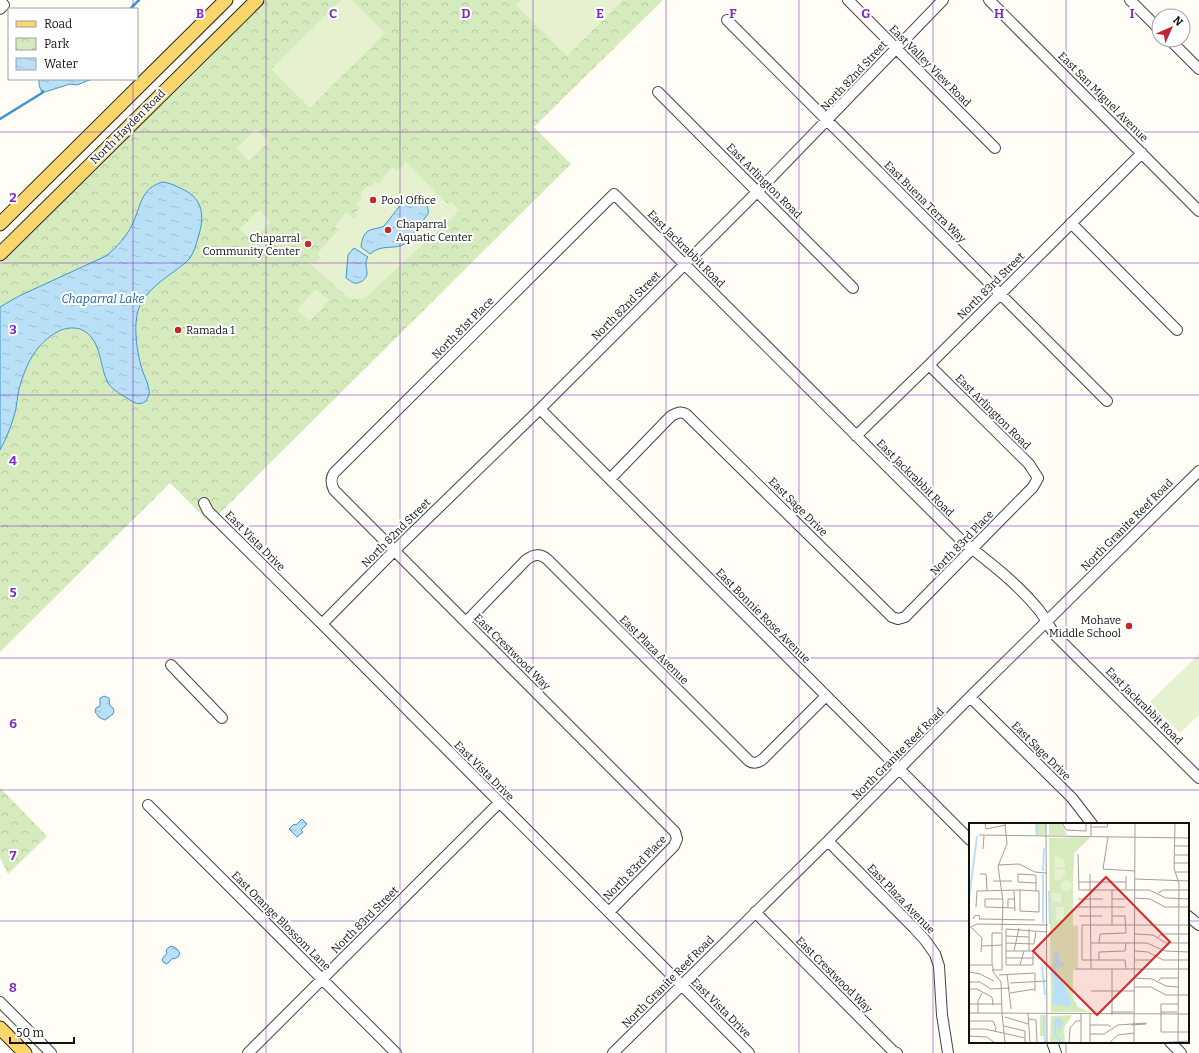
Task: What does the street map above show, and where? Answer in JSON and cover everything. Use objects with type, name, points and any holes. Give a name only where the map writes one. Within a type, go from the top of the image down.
[{"type":"main road","name":"North Hayden Road","points":[[0,224],[226,0]]},
{"type":"main road","name":"North Hayden Road","points":[[0,254],[257,0]]},
{"type":"main road","points":[[0,1028],[25,1053]]},
{"type":"street","name":"East Valley View Road","points":[[848,0],[995,148]]},
{"type":"street","name":"North 82nd Street","points":[[322,624],[758,192],[943,0]]},
{"type":"street","name":"East San Miguel Avenue","points":[[989,0],[1199,211]]},
{"type":"street","points":[[1133,1],[1151,20]]},
{"type":"street","name":"East Buena Terra Way","points":[[727,20],[1107,401]]},
{"type":"street","points":[[1178,48],[1199,70]]},
{"type":"street","name":"East Arlington Road","points":[[658,92],[853,288]]},
{"type":"street","name":"North 83rd Street","points":[[856,436],[1142,153]]},
{"type":"street","name":"East Jackrabbit Road","points":[[614,194],[961,540],[1001,572],[1025,595],[1039,611],[1056,636],[1199,778]]},
{"type":"street","name":"North 81st Place","points":[[331,480],[334,473],[614,194]]},
{"type":"street","points":[[1071,223],[1178,330]]},
{"type":"street","name":"East Arlington Road","points":[[929,365],[1029,464],[1038,478]]},
{"type":"street","name":"East Bonnie Rose Avenue","points":[[540,409],[969,839]]},
{"type":"street","name":"East Sage Drive","points":[[610,479],[671,416],[682,412],[691,417],[892,617],[898,619]]},
{"type":"street","name":"North Granite Reef Road","points":[[613,1053],[1199,471]]},
{"type":"street","name":"North 83rd Place","points":[[898,619],[911,613],[1033,486],[1038,478]]},
{"type":"street","name":"East Crestwood Way","points":[[331,480],[331,485],[334,490],[675,832],[677,839]]},
{"type":"street","name":"East Vista Drive","points":[[204,503],[208,511],[749,1053]]},
{"type":"street","name":"East Plaza Avenue","points":[[466,622],[526,560],[537,554],[548,560],[745,758],[753,763],[759,762],[763,759],[826,696]]},
{"type":"street","points":[[171,666],[222,718]]},
{"type":"street","name":"East Sage Drive","points":[[970,697],[1072,798],[1091,823]]},
{"type":"street","name":"North 83rd Street","points":[[248,1053],[499,803]]},
{"type":"street","name":"East Orange Blossom Lane","points":[[148,805],[396,1053]]},
{"type":"street","name":"North 83rd Place","points":[[608,912],[674,846],[677,839]]},
{"type":"street","name":"East Plaza Avenue","points":[[828,841],[914,928],[935,954],[939,966],[942,1015],[948,1053]]},
{"type":"street","name":"East Crestwood Way","points":[[755,912],[893,1051],[897,1053]]},
{"type":"street","points":[[1189,917],[1199,924]]},
{"type":"street","points":[[0,1002],[51,1053]]},
{"type":"street","points":[[1052,1043],[1056,1053]]},
{"type":"street","points":[[1171,1043],[1181,1053]]},
{"type":"green space","points":[[266,0],[663,0],[534,127],[571,164],[210,523],[170,483],[0,652],[0,265]]},
{"type":"green space","points":[[341,0],[352,0],[385,33],[310,108],[271,69]]},
{"type":"green space","points":[[521,0],[623,0],[567,56],[516,5]]},
{"type":"green space","points":[[256,129],[269,142],[249,161],[237,148]]},
{"type":"green space","name":"Chaparral Aquatic Center","points":[[406,162],[448,204],[451,202],[459,211],[365,298],[350,299],[304,259],[309,263],[311,261],[315,264],[321,257],[317,254],[338,230],[335,227],[346,212],[354,219],[357,215],[356,213],[360,208],[356,205],[361,199],[361,192],[368,186],[371,187],[375,181],[379,184],[392,167],[397,171]]},
{"type":"green space","points":[[259,210],[271,222],[252,241],[240,229]]},
{"type":"green space","points":[[316,289],[329,300],[310,321],[297,310]]},
{"type":"green space","points":[[1199,654],[1199,715],[1180,733],[1150,702]]},
{"type":"green space","points":[[0,788],[47,836],[8,874],[0,858]]},
{"type":"water","points":[[39,80],[90,80],[77,85],[70,84],[42,93]]},
{"type":"water","name":"Chaparral Lake","points":[[163,182],[176,186],[194,197],[201,208],[202,222],[196,246],[190,258],[152,289],[139,308],[136,321],[136,334],[137,347],[142,369],[148,384],[149,396],[146,401],[139,404],[134,402],[111,386],[104,374],[96,344],[87,333],[75,328],[61,330],[44,342],[33,355],[25,371],[19,389],[16,409],[0,450],[0,307],[19,296],[106,256],[127,234],[145,193],[155,185]]},
{"type":"water","points":[[420,200],[427,206],[428,214],[406,243],[397,247],[379,249],[370,254],[361,247],[366,233],[384,226],[402,203]]},
{"type":"water","points":[[354,248],[368,257],[366,263],[366,277],[361,282],[356,283],[353,283],[346,278],[348,255]]},
{"type":"water","points":[[104,696],[109,698],[110,706],[114,711],[113,714],[105,720],[100,718],[95,712],[96,708],[100,706],[100,698]]},
{"type":"water","points":[[302,819],[307,824],[301,830],[303,832],[297,837],[289,829]]},
{"type":"water","points":[[172,946],[180,953],[178,957],[173,958],[167,964],[163,962],[162,959],[167,953],[166,950]]},
{"type":"waterway","points":[[131,8],[139,0]]},
{"type":"waterway","points":[[0,119],[43,91]]},
{"type":"place","name":"Pool Office","points":[[373,200]]},
{"type":"place","name":"Chaparral Aquatic Center","points":[[388,230]]},
{"type":"place","name":"Chaparral Community Center","points":[[308,244]]},
{"type":"place","name":"Ramada 1","points":[[178,330]]},
{"type":"place","name":"Mohave Middle School","points":[[1129,626]]}]
